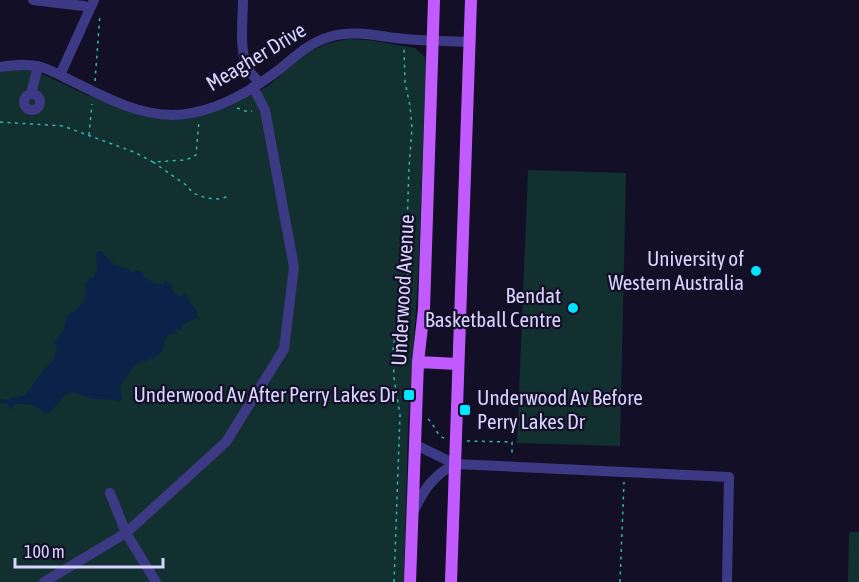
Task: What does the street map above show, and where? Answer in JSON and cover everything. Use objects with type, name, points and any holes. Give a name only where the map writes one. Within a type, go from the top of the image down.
[{"type":"main road","name":"Underwood Avenue","points":[[410,582],[418,362],[424,309],[434,0]]},
{"type":"main road","points":[[451,582],[471,0]]},
{"type":"main road","points":[[418,362],[458,364]]},
{"type":"street","points":[[34,0],[84,6],[95,5]]},
{"type":"street","points":[[45,582],[126,533],[226,442],[284,349],[294,267],[265,110],[257,85],[245,61],[242,29],[243,0]]},
{"type":"street","points":[[60,75],[95,5]]},
{"type":"street","name":"Meagher Drive","points":[[0,67],[38,66],[127,106],[171,115],[200,111],[227,102],[257,85],[315,42],[343,33],[470,42]]},
{"type":"street","points":[[31,94],[38,66]]},
{"type":"street","points":[[414,444],[455,464],[729,477],[727,582]]},
{"type":"street","points":[[413,513],[422,493],[432,480],[455,464]]},
{"type":"street","points":[[110,493],[126,533],[156,582]]},
{"type":"path","points":[[89,136],[94,92],[95,5]]},
{"type":"path","points":[[394,582],[400,415],[394,378],[393,351],[395,335],[406,300],[408,279],[407,218],[412,128],[405,82],[405,39]]},
{"type":"path","points":[[227,102],[231,106],[248,112],[265,110]]},
{"type":"path","points":[[153,162],[186,160],[196,155],[200,111]]},
{"type":"path","points":[[0,122],[63,126],[134,152],[153,162],[186,185],[193,193],[206,198],[219,199],[230,196]]},
{"type":"path","points":[[427,418],[443,439],[451,440]]},
{"type":"path","points":[[466,441],[512,442],[513,466]]},
{"type":"path","points":[[620,582],[624,482]]},
{"type":"green space","points":[[347,39],[369,40],[415,48],[425,57],[426,66],[418,279],[408,425],[404,582],[0,582],[0,72],[22,69],[36,71],[87,95],[156,118],[186,119],[228,107],[268,86],[307,53],[326,44]]},
{"type":"green space","name":"Bendat Basketball Centre","points":[[528,170],[626,173],[620,446],[517,443]]},
{"type":"green space","points":[[849,532],[859,532],[859,582],[848,582]]},
{"type":"water","points":[[102,251],[113,263],[133,272],[141,272],[144,277],[154,283],[163,285],[165,281],[173,286],[171,289],[177,295],[182,297],[185,293],[187,294],[198,318],[188,322],[181,330],[175,330],[179,333],[169,334],[165,339],[162,352],[154,358],[136,364],[120,386],[122,400],[120,401],[71,393],[66,394],[50,413],[45,413],[27,404],[14,404],[11,410],[7,404],[0,402],[0,399],[8,400],[12,397],[26,395],[53,360],[57,349],[55,343],[63,332],[67,317],[83,302],[86,292],[85,284],[94,276],[97,269],[96,252]]},
{"type":"place","name":"University of Western Australia","points":[[756,271]]},
{"type":"place","name":"Bendat Basketball Centre","points":[[573,308]]},
{"type":"place","name":"Underwood Av After Perry Lakes Dr","points":[[409,395]]},
{"type":"place","name":"Underwood Av Before Perry Lakes Dr","points":[[465,410]]}]
